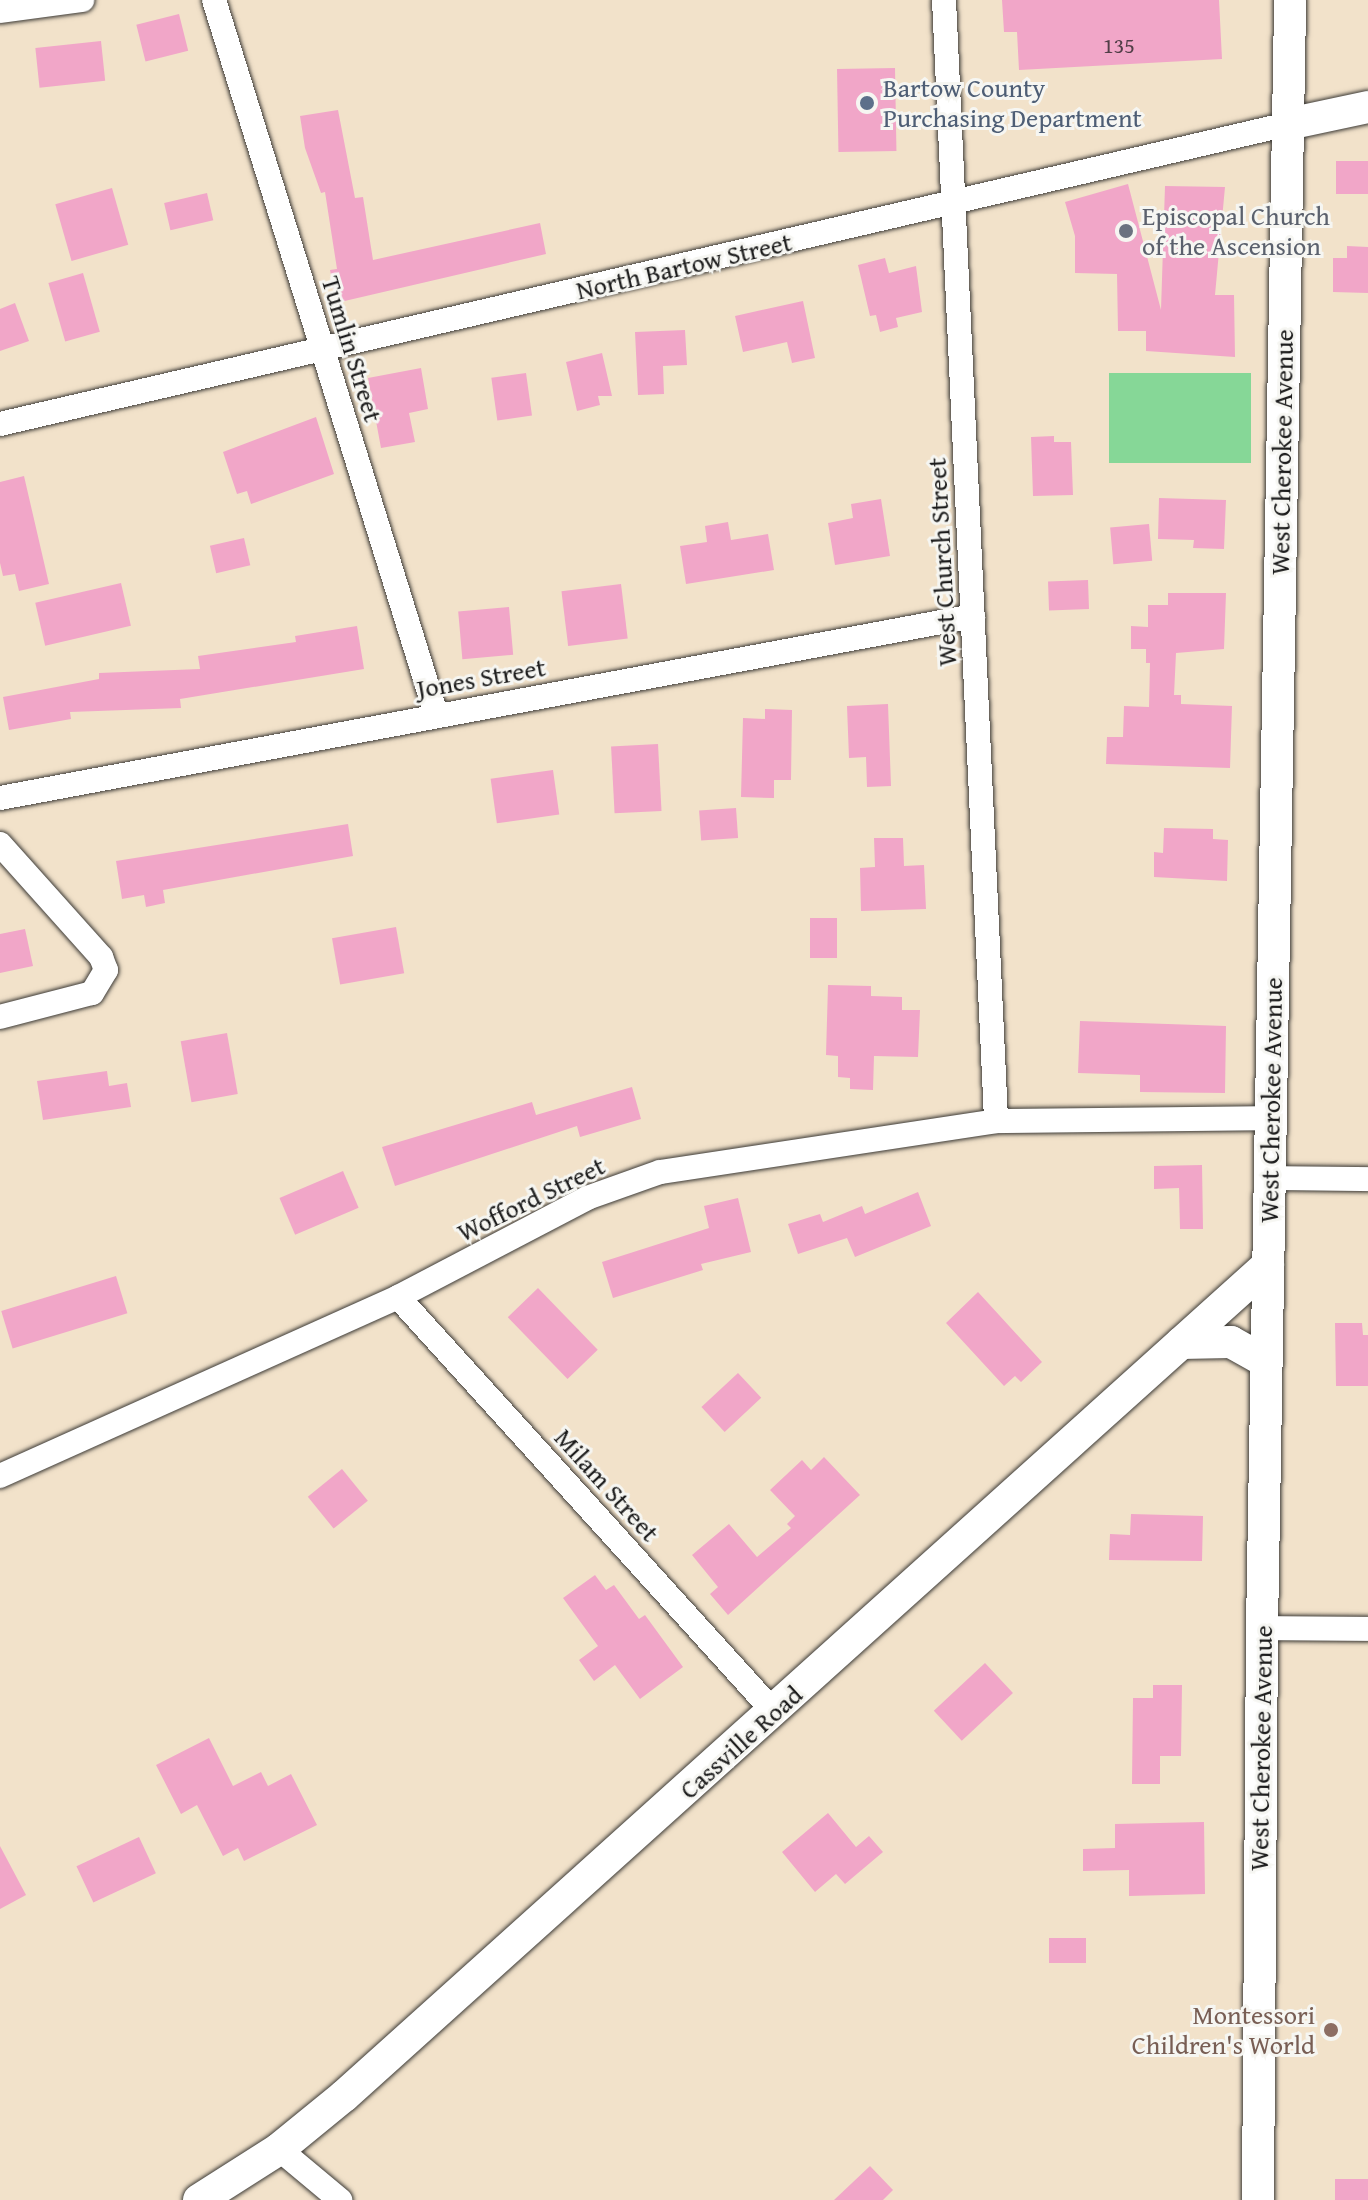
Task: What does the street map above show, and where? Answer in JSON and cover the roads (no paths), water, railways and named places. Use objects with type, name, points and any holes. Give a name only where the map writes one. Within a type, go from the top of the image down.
[{"type":"main road","name":"West Cherokee Avenue","points":[[1258,2200],[1262,1628],[1290,0]]},
{"type":"main road","name":"North Bartow Street","points":[[1288,124],[1368,107]]},
{"type":"main road","name":"Cassville Road","points":[[199,2200],[279,2149],[774,1712],[1268,1265]]},
{"type":"main road","points":[[1181,1343],[1231,1342],[1267,1362]]},
{"type":"street","points":[[0,11],[82,0]]},
{"type":"street","name":"Tumlin Street","points":[[214,0],[436,714]]},
{"type":"street","name":"West Church Street","points":[[944,0],[996,1121]]},
{"type":"street","name":"North Bartow Street","points":[[0,424],[324,352],[1288,124]]},
{"type":"street","name":"Jones Street","points":[[0,798],[436,714],[973,616]]},
{"type":"street","points":[[0,844],[101,957],[106,970],[92,993],[0,1017]]},
{"type":"street","name":"Wofford Street","points":[[0,1476],[398,1297],[587,1198],[660,1172],[996,1121],[1271,1118]]},
{"type":"street","points":[[1270,1178],[1368,1179]]},
{"type":"street","name":"Milam Street","points":[[398,1297],[774,1712]]},
{"type":"street","points":[[1262,1628],[1368,1629]]},
{"type":"street","points":[[279,2149],[340,2200]]},
{"type":"place","name":"Bartow County Purchasing Department","points":[[867,103]]},
{"type":"place","name":"Episcopal Church of the Ascension","points":[[1126,231]]},
{"type":"place","name":"Montessori Children's World","points":[[1331,2030]]}]
